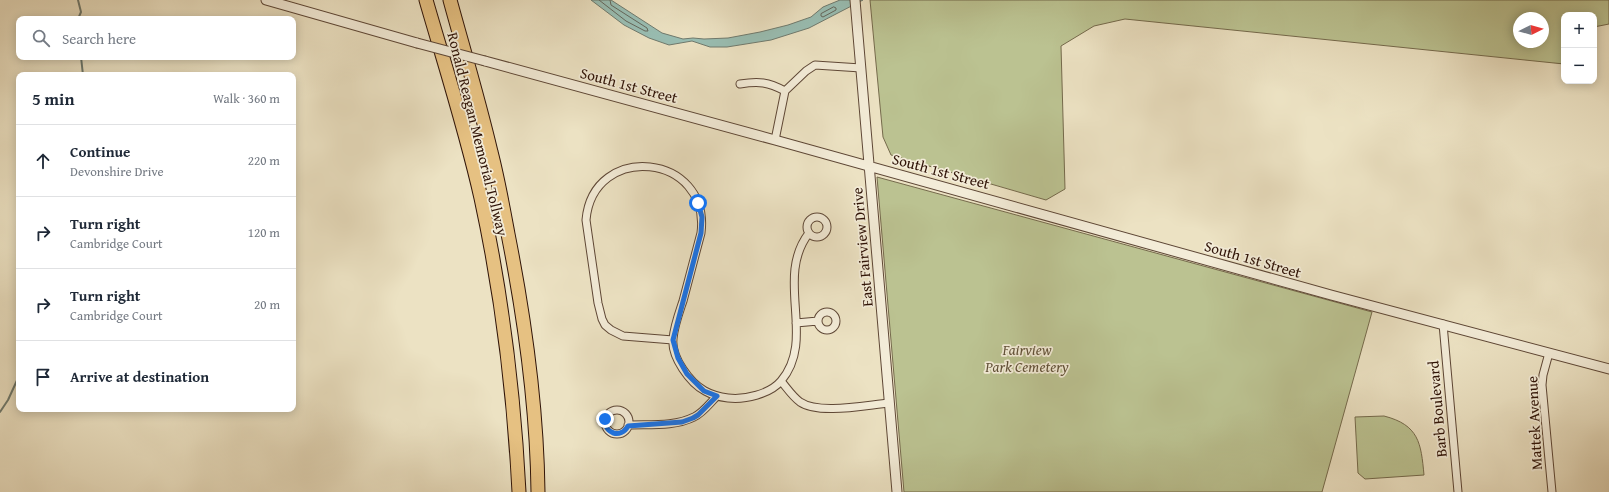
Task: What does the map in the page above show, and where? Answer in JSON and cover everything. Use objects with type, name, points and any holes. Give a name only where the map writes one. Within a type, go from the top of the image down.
[{"type":"highway","name":"Ronald Reagan Memorial Tollway","points":[[426,0],[459,112],[489,235],[508,358],[517,451],[519,492]]},
{"type":"highway","name":"Ronald Reagan Memorial Tollway","points":[[450,0],[492,153],[517,279],[530,360],[538,452],[538,492]]},
{"type":"street","name":"South 1st Street","points":[[266,0],[417,43],[870,166],[1331,295],[1609,368]]},
{"type":"street","name":"East Fairview Drive","points":[[855,0],[897,492]]},
{"type":"street","points":[[775,140],[785,91],[806,71],[815,65],[860,68]]},
{"type":"street","points":[[740,84],[764,82],[785,91]]},
{"type":"street","points":[[673,340],[623,336],[611,330],[602,320],[598,303],[586,220],[588,208],[594,192],[602,183],[616,173],[628,168],[644,166],[658,168],[670,173],[680,178],[692,190],[702,217],[701,233],[673,340],[678,358],[687,374],[704,391],[717,396],[737,399],[761,394],[781,381],[792,362],[797,344],[794,289],[795,268],[801,244],[809,233]]},
{"type":"street","points":[[796,323],[818,321]]},
{"type":"street","name":"Barb Boulevard","points":[[1443,324],[1458,492]]},
{"type":"street","name":"Mattek Avenue","points":[[1549,353],[1542,385],[1552,492]]},
{"type":"street","points":[[781,381],[799,401],[813,408],[832,408],[889,403]]},
{"type":"street","points":[[628,426],[664,424],[687,420],[698,415],[717,396]]},
{"type":"green space","points":[[870,0],[1609,0],[1609,24],[1597,26],[1597,12],[1561,12],[1561,64],[1125,19],[1094,26],[1061,46],[1065,189],[1046,200],[891,155],[883,137]]},
{"type":"green space","name":"Fairview Park Cemetery","points":[[877,177],[1372,312],[1322,492],[904,492]]},
{"type":"green space","points":[[1384,416],[1405,425],[1416,437],[1421,454],[1424,475],[1365,479],[1358,473],[1355,417]]},
{"type":"water","points":[[591,0],[611,0],[662,33],[683,39],[704,39],[728,38],[760,32],[811,17],[823,7],[840,0],[863,0],[809,28],[771,40],[727,47],[710,47],[692,41],[669,45],[649,38],[624,25]]},
{"type":"waterway","points":[[78,0],[81,12],[79,16]]},
{"type":"waterway","points":[[81,60],[83,72]]},
{"type":"waterway","points":[[0,412],[8,400],[16,383]]},
{"type":"route","points":[[605,419],[608,430],[615,434],[620,434],[628,426],[682,422],[698,415],[717,396],[704,391],[682,368],[673,340],[701,233],[702,217],[698,203]]}]
